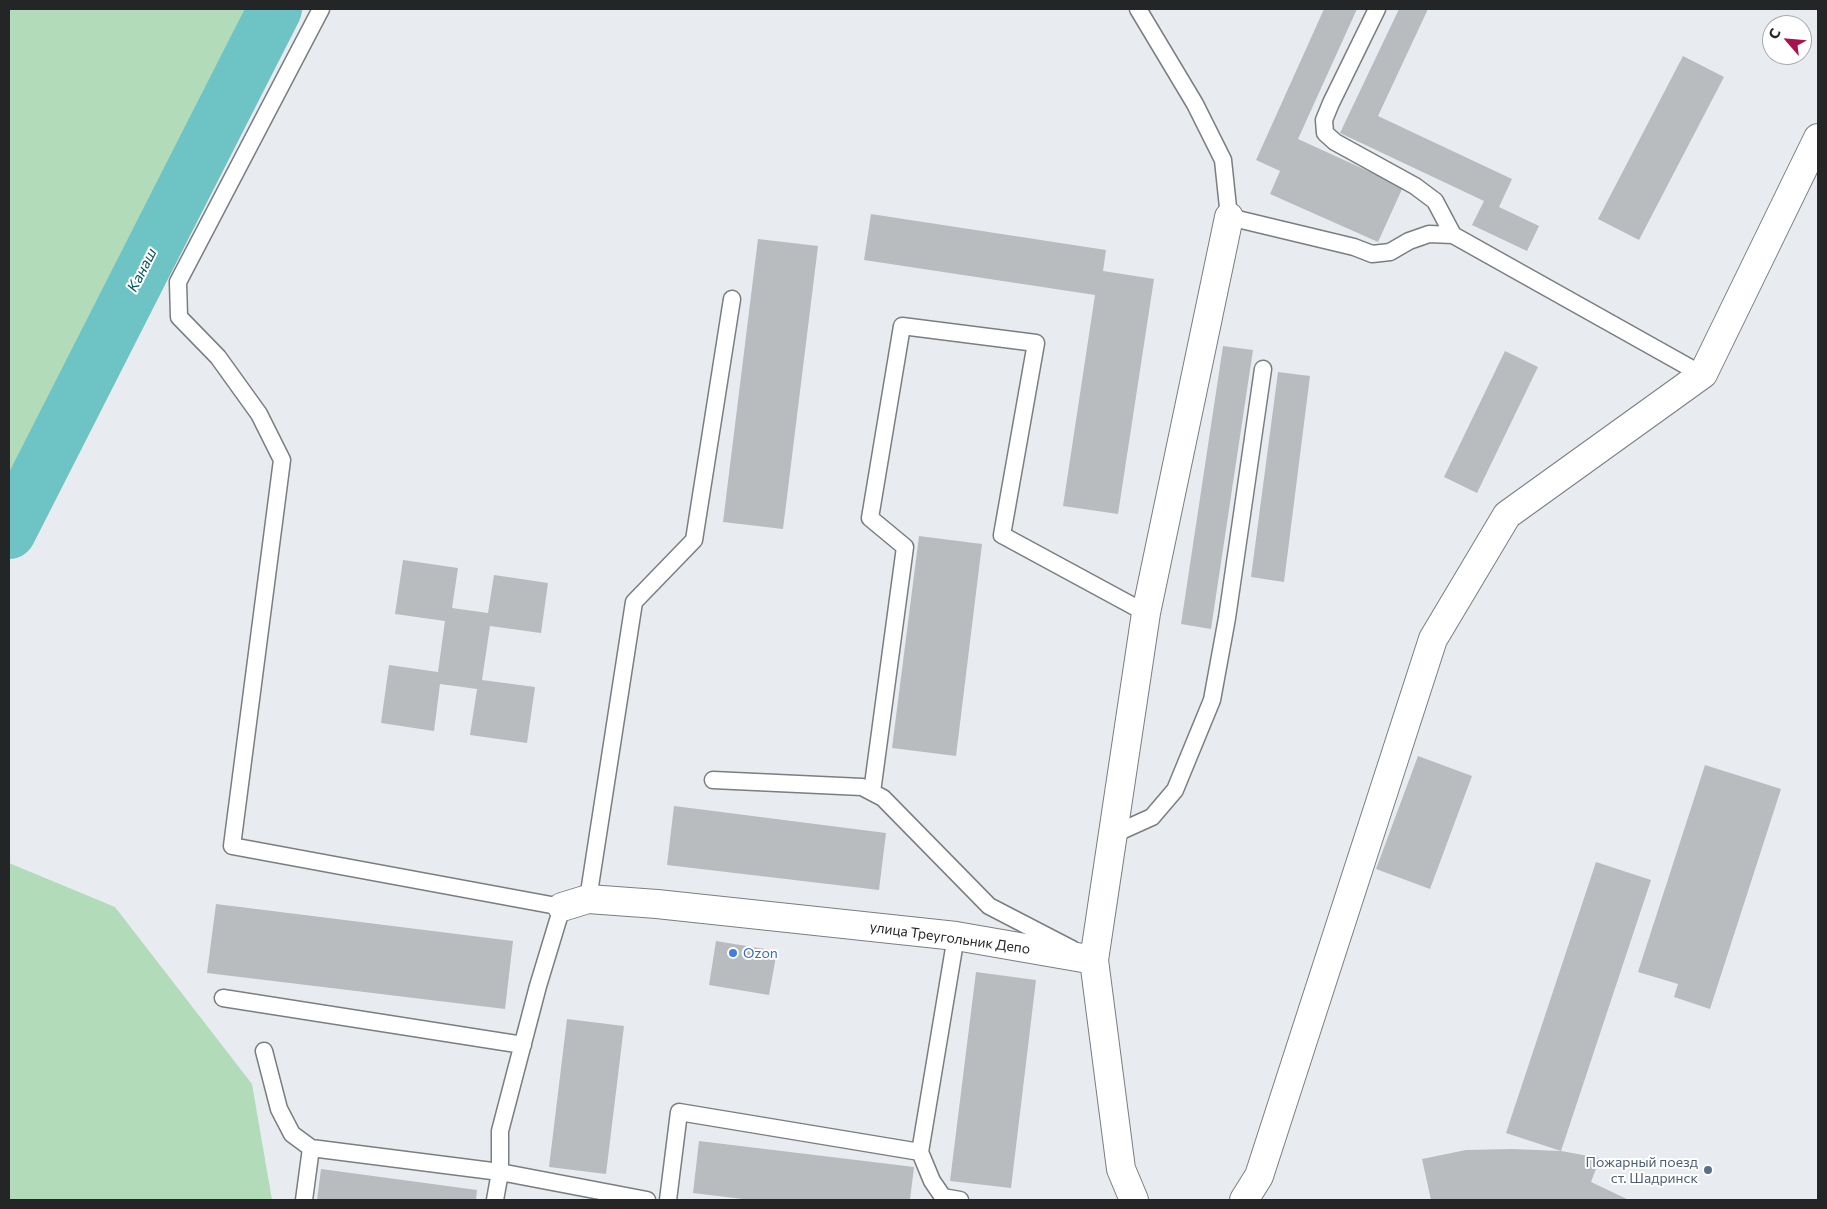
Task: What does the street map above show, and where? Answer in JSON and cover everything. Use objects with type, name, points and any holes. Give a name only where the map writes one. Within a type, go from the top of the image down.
[{"type":"street","points":[[1244,1200],[1259,1176],[1433,639],[1507,515],[1703,374],[1818,138]]},
{"type":"street","points":[[1134,1200],[1121,1169],[1094,960],[1146,613],[1229,218]]},
{"type":"street","name":"улица Треугольник Депо","points":[[562,907],[588,899],[657,904],[956,936],[1094,960]]},
{"type":"lane","points":[[321,9],[178,282],[179,317],[218,358],[259,414],[282,460],[232,846],[562,907],[500,1131],[500,1172],[495,1200]]},
{"type":"lane","points":[[1138,9],[1195,104],[1223,160],[1229,218],[1372,254],[1390,252],[1410,241],[1429,234],[1453,235],[1694,370]]},
{"type":"lane","points":[[1377,9],[1324,120],[1325,133],[1335,142],[1415,186],[1435,201],[1453,235]]},
{"type":"lane","points":[[588,899],[634,602],[694,540],[732,299]]},
{"type":"lane","points":[[872,792],[905,547],[870,518],[902,326],[1036,343],[1002,535],[1146,613]]},
{"type":"lane","points":[[1112,835],[1152,817],[1175,790],[1212,700],[1227,618],[1263,369]]},
{"type":"lane","points":[[713,780],[862,787],[883,798],[989,906],[1094,960]]},
{"type":"lane","points":[[956,936],[920,1152],[932,1181],[944,1197],[960,1200]]},
{"type":"lane","points":[[223,998],[523,1045]]},
{"type":"lane","points":[[264,1051],[279,1109],[292,1134],[311,1148],[500,1172],[646,1200]]},
{"type":"lane","points":[[668,1200],[678,1112],[920,1152]]},
{"type":"lane","points":[[304,1200],[311,1148]]},
{"type":"green space","points":[[9,9],[265,9],[9,499]]},
{"type":"green space","points":[[9,863],[115,907],[252,1084],[272,1200],[9,1200]]},
{"type":"building","points":[[1324,9],[1357,9],[1298,139],[1403,187],[1378,242],[1270,194],[1280,171],[1256,160]]},
{"type":"building","points":[[1399,9],[1428,9],[1378,116],[1512,179],[1499,207],[1539,226],[1527,251],[1472,225],[1484,201],[1340,133]]},
{"type":"building","points":[[1683,56],[1724,77],[1639,240],[1598,219]]},
{"type":"building","points":[[871,214],[1106,250],[1103,271],[1154,279],[1118,514],[1063,506],[1095,295],[864,260]]},
{"type":"building","points":[[758,239],[818,246],[783,529],[723,522]]},
{"type":"building","points":[[1223,346],[1253,350],[1211,629],[1181,624]]},
{"type":"building","points":[[1505,351],[1538,367],[1477,493],[1444,477]]},
{"type":"building","points":[[1278,372],[1310,376],[1284,582],[1251,577]]},
{"type":"building","points":[[919,536],[982,544],[956,756],[892,748]]},
{"type":"building","points":[[403,560],[458,568],[452,608],[488,613],[494,575],[548,583],[541,633],[490,626],[482,680],[535,687],[527,743],[470,735],[477,689],[440,684],[434,731],[381,723],[389,665],[438,672],[445,621],[395,614]]},
{"type":"building","points":[[1418,756],[1472,776],[1430,889],[1376,869]]},
{"type":"building","points":[[1705,765],[1781,789],[1710,1009],[1674,997],[1678,984],[1638,972]]},
{"type":"building","points":[[674,806],[886,833],[879,890],[667,865]]},
{"type":"building","points":[[1596,862],[1651,880],[1561,1151],[1506,1133]]},
{"type":"building","points":[[216,904],[513,941],[505,1009],[207,973]]},
{"type":"building","points":[[716,941],[777,951],[769,995],[709,985]]},
{"type":"building","points":[[976,972],[1036,980],[1011,1188],[950,1181]]},
{"type":"building","points":[[567,1019],[624,1026],[606,1174],[549,1167]]},
{"type":"building","points":[[699,1141],[914,1167],[910,1200],[751,1200],[693,1193]]},
{"type":"building","points":[[1466,1150],[1561,1151],[1600,1158],[1591,1182],[1629,1200],[1431,1200],[1422,1159]]},
{"type":"building","points":[[321,1169],[477,1190],[476,1200],[317,1200]]},
{"type":"waterway","name":"Канаш","points":[[9,532],[275,9]]},
{"type":"place","name":"Ozon","points":[[733,953]]},
{"type":"place","name":"Пожарный поезд ст. Шадринск","points":[[1708,1170]]}]
